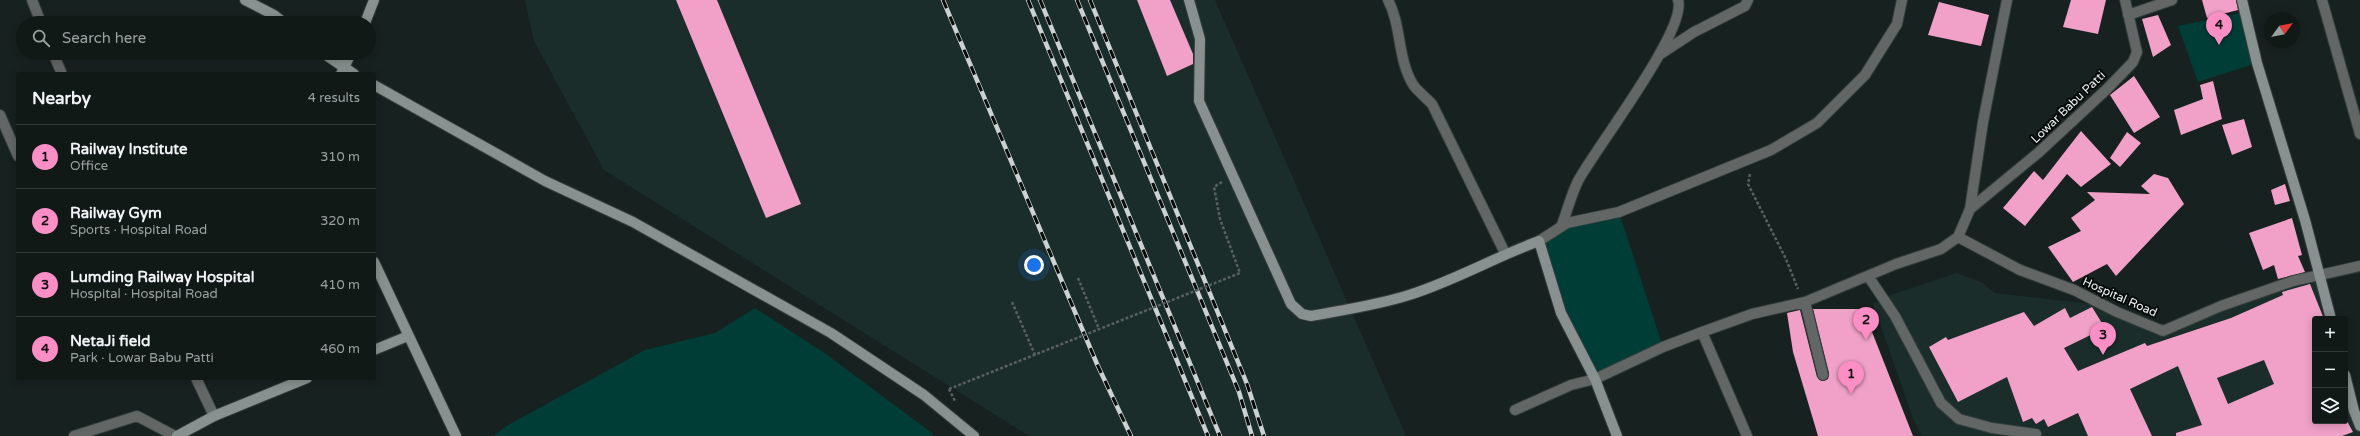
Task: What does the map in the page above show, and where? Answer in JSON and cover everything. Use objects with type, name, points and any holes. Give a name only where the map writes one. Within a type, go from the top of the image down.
[{"type":"street","points":[[32,0],[38,16]]},
{"type":"street","points":[[245,0],[275,16]]},
{"type":"street","points":[[368,16],[374,0]]},
{"type":"street","points":[[1188,0],[1200,39],[1199,101],[1292,304],[1302,314],[1311,316],[1409,296],[1458,277],[1505,253],[1539,241],[1567,223],[1624,210],[1771,150],[1817,123],[1865,76],[1897,24],[1902,0]]},
{"type":"street","points":[[1388,0],[1392,8],[1403,56],[1414,86],[1432,104],[1505,253]]},
{"type":"street","points":[[1561,227],[1578,181],[1671,32],[1680,6],[1678,0]]},
{"type":"street","points":[[1656,57],[1694,32],[1745,6],[1748,0]]},
{"type":"street","points":[[1515,410],[1571,385],[1595,379],[1663,347],[1702,332],[1752,314],[1805,302],[1868,276],[1941,249],[1958,237],[1970,209],[1983,122],[2007,0]]},
{"type":"street","name":"Lowar Babu Patti","points":[[1970,209],[2038,153],[2107,89],[2133,62],[2137,52],[2125,0]]},
{"type":"street","points":[[2128,15],[2172,0]]},
{"type":"street","points":[[2242,0],[2257,63],[2320,276],[2330,316]]},
{"type":"street","points":[[2322,0],[2360,134]]},
{"type":"street","points":[[56,60],[61,72]]},
{"type":"street","points":[[331,60],[343,71],[348,60]]},
{"type":"street","points":[[376,86],[545,181],[633,222],[831,333],[924,395],[974,436]]},
{"type":"street","points":[[0,115],[16,151]]},
{"type":"street","name":"Hospital Road","points":[[1958,237],[2020,270],[2074,290],[2117,312],[2163,330],[2292,281],[2360,266]]},
{"type":"street","points":[[1539,241],[1561,313],[1595,379],[1617,436]]},
{"type":"street","points":[[376,266],[456,436]]},
{"type":"street","points":[[1868,276],[1895,316],[1942,403],[1947,408],[1959,419],[1992,428],[2036,434]]},
{"type":"street","points":[[1805,302],[1822,375]]},
{"type":"street","points":[[1702,332],[1747,436]]},
{"type":"street","points":[[376,349],[408,336]]},
{"type":"street","points":[[197,380],[214,416]]},
{"type":"street","points":[[74,436],[137,416],[176,436],[214,416],[301,380]]},
{"type":"street","points":[[2348,387],[2354,412],[2360,426]]},
{"type":"path","points":[[1754,157],[1748,184],[1786,259],[1788,268],[1805,302]]},
{"type":"path","points":[[948,389],[1240,273],[1220,219],[1214,187],[1232,175]]},
{"type":"path","points":[[1078,278],[1099,329]]},
{"type":"path","points":[[1012,302],[1035,355]]},
{"type":"shaded area","points":[[525,0],[1215,0],[1406,436],[1029,436],[604,170],[534,41]]},
{"type":"shaded area","points":[[1957,273],[1983,283],[1995,293],[2091,304],[2154,334],[2320,276],[2330,316],[2312,316],[2312,424],[2348,424],[2348,386],[2360,426],[2360,436],[1922,436],[1913,418],[1873,304],[1893,294]]},
{"type":"green space","points":[[2245,12],[2257,63],[2198,82],[2178,26]]},
{"type":"green space","points":[[1619,212],[1663,347],[1595,379],[1561,313],[1539,241],[1567,223]]},
{"type":"green space","points":[[755,308],[826,354],[932,433],[933,436],[494,436],[506,426],[645,350],[715,333]]},
{"type":"building","points":[[676,0],[717,0],[801,204],[766,218]]},
{"type":"building","points":[[1137,0],[1170,0],[1193,54],[1193,64],[1167,76]]},
{"type":"building","points":[[2071,0],[2106,0],[2098,34],[2063,27]]},
{"type":"building","points":[[2202,0],[2236,0],[2238,10],[2207,18]]},
{"type":"building","points":[[1939,2],[1989,15],[1981,46],[1928,35]]},
{"type":"building","points":[[2158,15],[2171,45],[2153,57],[2142,19]]},
{"type":"building","points":[[2134,76],[2160,117],[2134,133],[2110,95]]},
{"type":"building","points":[[2213,81],[2222,119],[2181,135],[2174,110],[2203,99],[2200,85]]},
{"type":"building","points":[[2244,119],[2252,147],[2232,155],[2222,125]]},
{"type":"building","points":[[2081,131],[2111,164],[2081,187],[2067,174],[2025,226],[2003,208],[2034,171],[2043,180]]},
{"type":"building","points":[[2127,132],[2141,143],[2120,167],[2110,158]]},
{"type":"building","points":[[2154,174],[2168,178],[2184,204],[2116,276],[2107,264],[2073,282],[2048,247],[2081,231],[2071,218],[2095,200],[2087,192],[2150,194],[2141,186]]},
{"type":"building","points":[[2285,184],[2290,201],[2275,205],[2271,190]]},
{"type":"building","points":[[2292,218],[2302,255],[2298,256],[2305,272],[2278,279],[2274,265],[2263,270],[2249,233]]},
{"type":"building","points":[[2310,284],[2323,316],[2312,316],[2312,424],[2348,423],[2353,432],[2342,436],[2176,436],[2176,433],[2202,425],[2178,366],[2130,389],[2152,436],[2088,436],[2078,413],[2048,427],[2044,419],[2036,424],[2032,418],[2023,422],[2007,377],[1958,402],[1929,347],[1946,337],[1948,340],[2024,312],[2034,326],[2065,308],[2070,318],[2092,307],[2105,328],[2064,348],[2078,371],[2145,343],[2147,346],[2231,318],[2283,295],[2282,292]],"holes":[[[2264,360],[2274,384],[2228,404],[2217,378]]]},
{"type":"building","points":[[1813,309],[1863,309],[1913,436],[1818,436],[1793,352],[1787,313],[1800,310],[1817,377],[1824,381],[1828,379],[1829,373]]},
{"type":"railway","points":[[943,0],[1097,364],[1131,436]]},
{"type":"railway","points":[[1028,0],[1208,436]]},
{"type":"railway","points":[[1040,0],[1220,436]]},
{"type":"railway","points":[[1077,0],[1239,392],[1252,436]]},
{"type":"railway","points":[[1090,0],[1247,384],[1264,436]]},
{"type":"place","name":"NetaJi field","points":[[2219,45]]},
{"type":"place","name":"Railway Gym","points":[[1866,340]]},
{"type":"place","name":"Lumding Railway Hospital","points":[[2103,355]]},
{"type":"place","name":"Railway Institute","points":[[1851,394]]}]
